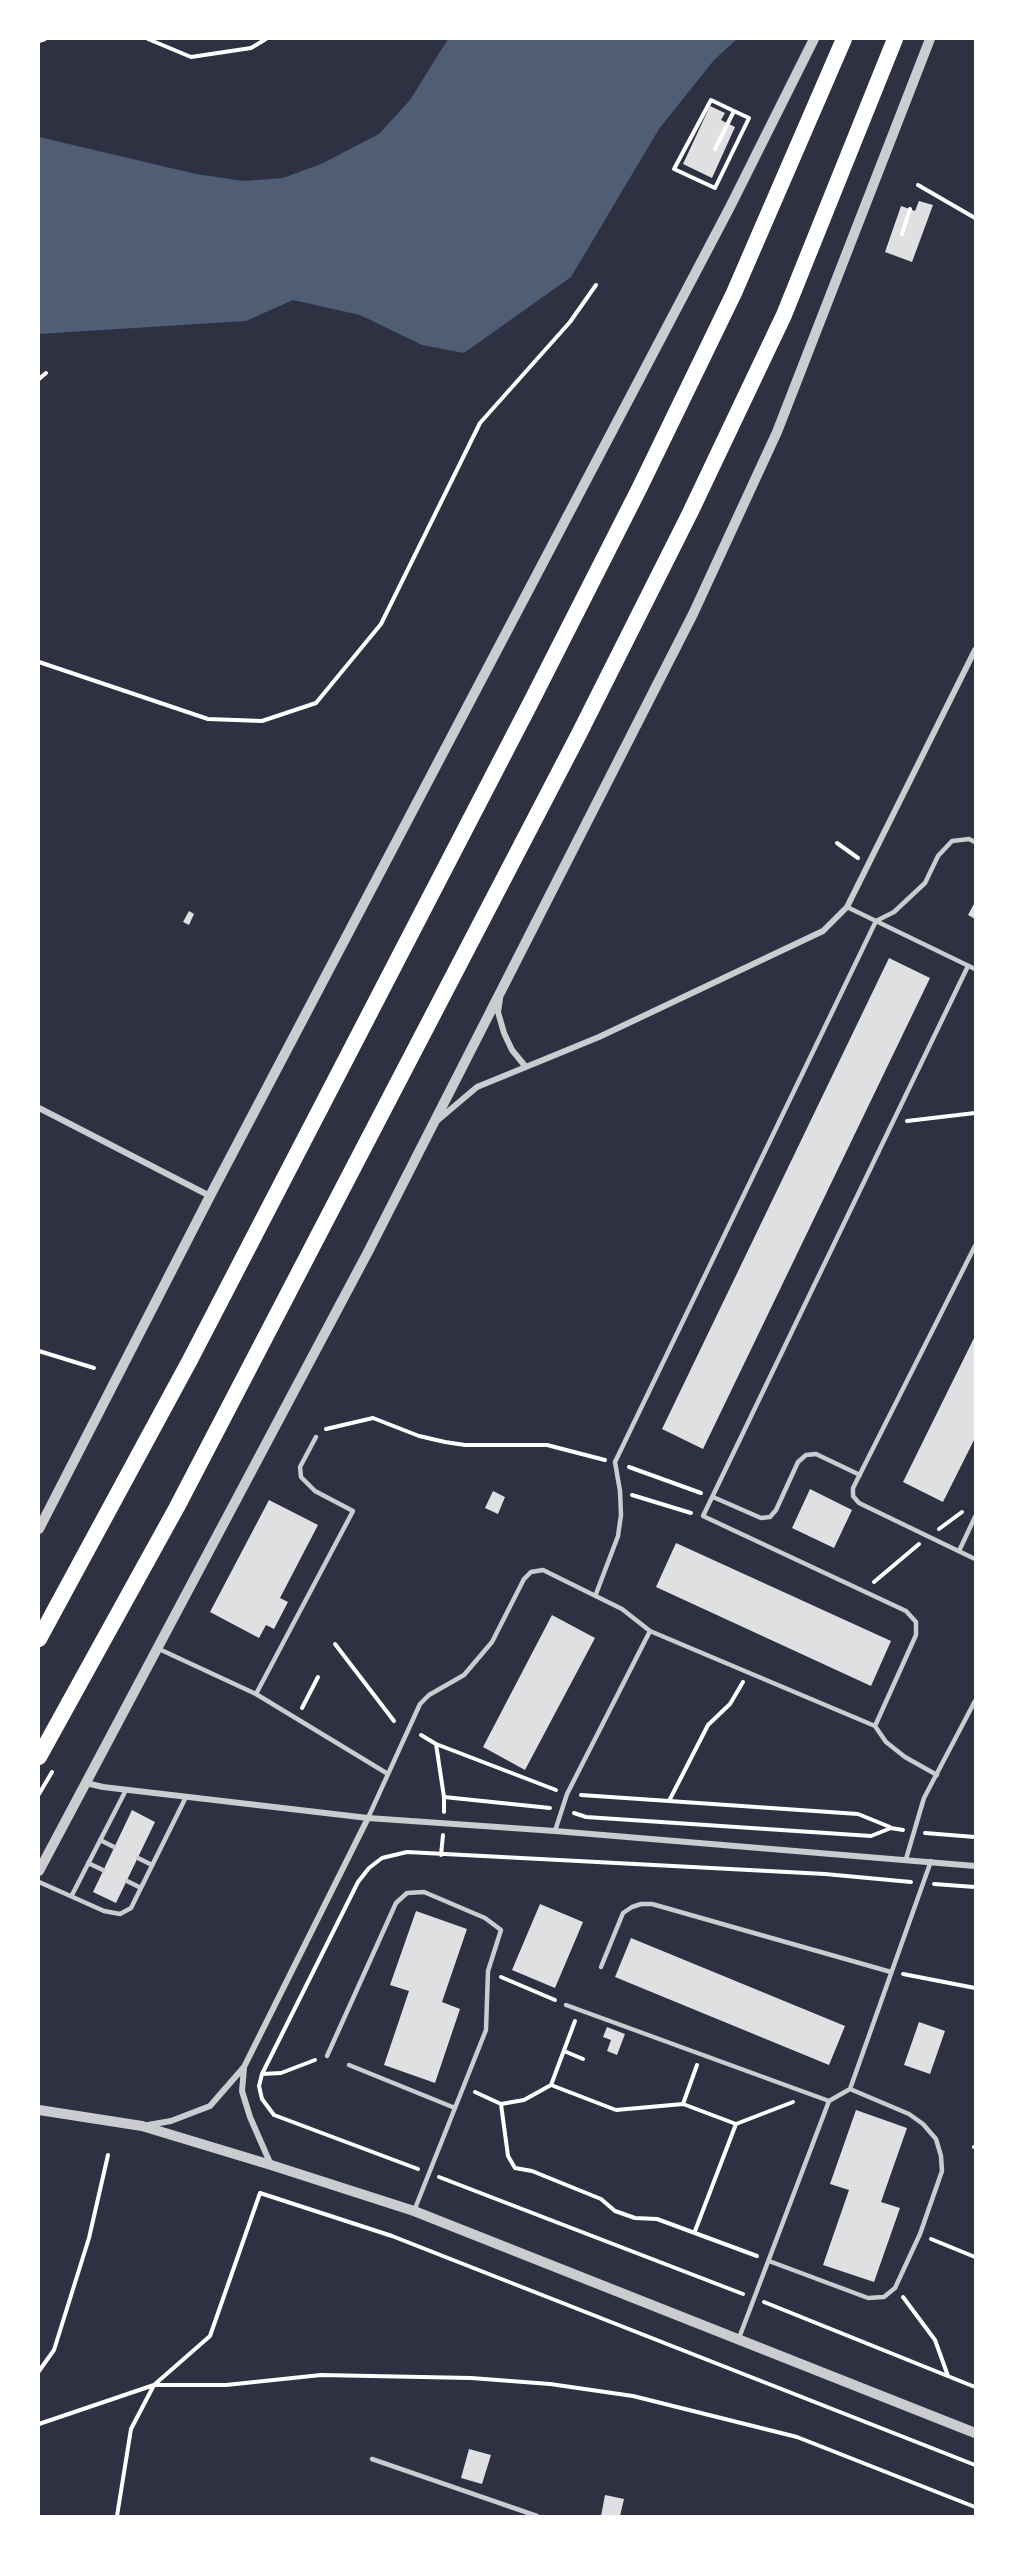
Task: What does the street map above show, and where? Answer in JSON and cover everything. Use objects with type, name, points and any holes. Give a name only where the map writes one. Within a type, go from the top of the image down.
[{"type":"highway","points":[[39,1639],[190,1360],[640,487],[734,293],[844,39]]},
{"type":"highway","points":[[39,1757],[166,1527],[240,1386],[563,766],[690,513],[783,315],[895,39]]},
{"type":"street","points":[[39,1529],[210,1196],[730,207],[814,39]]},
{"type":"street","points":[[39,1871],[369,1250],[693,614],[777,432],[930,39]]},
{"type":"street","points":[[431,1127],[477,1087],[599,1037],[823,931],[847,908],[975,650]]},
{"type":"street","points":[[502,987],[498,1012],[504,1033],[512,1050],[525,1066]]},
{"type":"street","points":[[39,1108],[210,1196]]},
{"type":"street","points":[[86,1783],[126,1790],[368,1818],[975,1866]]},
{"type":"street","points":[[142,2126],[171,2121],[210,2106],[244,2067],[368,1818]]},
{"type":"street","points":[[244,2067],[242,2091],[250,2117],[271,2165]]},
{"type":"street","points":[[42,2109],[142,2126],[414,2211],[975,2433]]},
{"type":"lane","points":[[596,1594],[618,1536],[621,1515],[615,1462],[876,921],[894,912],[926,883],[938,856],[952,841],[969,839],[975,842]]},
{"type":"lane","points":[[847,908],[975,969]]},
{"type":"lane","points":[[875,1726],[916,1635],[916,1622],[906,1611],[703,1516],[968,966]]},
{"type":"lane","points":[[975,1246],[860,1475],[853,1496],[859,1503],[975,1559]]},
{"type":"lane","points":[[256,1694],[352,1511],[315,1491],[301,1477],[300,1467],[316,1437]]},
{"type":"lane","points":[[713,1497],[761,1518],[770,1517],[798,1462],[806,1455],[816,1454],[860,1475]]},
{"type":"lane","points":[[959,1551],[975,1517]]},
{"type":"lane","points":[[368,1818],[420,1704],[429,1695],[464,1675],[492,1642],[524,1578],[531,1572],[543,1570],[596,1594],[622,1609],[650,1630],[875,1726],[886,1742],[905,1757],[937,1775]]},
{"type":"lane","points":[[555,1831],[567,1794],[650,1630]]},
{"type":"lane","points":[[157,1648],[256,1694],[368,1764],[388,1774]]},
{"type":"lane","points":[[906,1859],[924,1798],[975,1701]]},
{"type":"lane","points":[[72,1895],[126,1790]]},
{"type":"lane","points":[[39,1882],[104,1911],[120,1914],[131,1908],[186,1797]]},
{"type":"lane","points":[[100,1840],[114,1847]]},
{"type":"lane","points":[[138,1858],[152,1865]]},
{"type":"lane","points":[[739,2338],[829,2102],[850,2089],[931,1862]]},
{"type":"lane","points":[[88,1863],[103,1870]]},
{"type":"lane","points":[[127,1881],[141,1888]]},
{"type":"lane","points":[[327,2056],[396,1903],[407,1893],[424,1892],[485,1918],[501,1930],[488,1971],[486,2030],[414,2211]]},
{"type":"lane","points":[[601,1967],[623,1913],[641,1904],[652,1904],[891,1972]]},
{"type":"lane","points":[[566,2005],[829,2102]]},
{"type":"lane","points":[[349,2065],[455,2108]]},
{"type":"lane","points":[[769,2261],[868,2298],[884,2297],[895,2288],[920,2234],[942,2171],[936,2139],[923,2124],[909,2114],[850,2089]]},
{"type":"lane","points":[[372,2459],[537,2516]]},
{"type":"path","points":[[39,41],[45,39]]},
{"type":"path","points":[[148,39],[191,57],[251,48],[266,39]]},
{"type":"path","points":[[711,100],[734,111],[749,118],[715,188],[674,169],[711,100]]},
{"type":"path","points":[[715,148],[734,111]]},
{"type":"path","points":[[918,185],[975,218]]},
{"type":"path","points":[[902,234],[910,209]]},
{"type":"path","points":[[39,662],[208,720],[261,721],[316,703],[381,624],[480,423],[570,322],[596,285]]},
{"type":"path","points":[[39,379],[46,373]]},
{"type":"path","points":[[837,843],[869,864]]},
{"type":"path","points":[[891,1123],[975,1113]]},
{"type":"path","points":[[39,1352],[94,1368]]},
{"type":"path","points":[[316,1437],[325,1429],[374,1418],[419,1436],[445,1442],[465,1445],[547,1444],[615,1462],[713,1497]]},
{"type":"path","points":[[620,1491],[703,1516]]},
{"type":"path","points":[[334,1644],[394,1721]]},
{"type":"path","points":[[669,1801],[708,1725],[730,1704],[748,1673]]},
{"type":"path","points":[[297,1719],[318,1677]]},
{"type":"path","points":[[421,1735],[436,1744],[567,1794],[858,1814],[891,1827]]},
{"type":"path","points":[[436,1744],[444,1797]]},
{"type":"path","points":[[561,1809],[586,1817],[828,1834]]},
{"type":"path","points":[[975,1887],[825,1874],[407,1852],[382,1858],[369,1868],[358,1882],[262,2074],[259,2086],[262,2099],[274,2115],[428,2172],[975,2387]]},
{"type":"path","points":[[488,1971],[566,2005]]},
{"type":"path","points":[[891,1972],[975,1988]]},
{"type":"path","points":[[463,2087],[501,2104],[524,2100],[551,2085],[580,2010]]},
{"type":"path","points":[[564,2051],[583,2058]]},
{"type":"path","points":[[683,2104],[701,2055]]},
{"type":"path","points":[[262,2074],[281,2073],[327,2056]]},
{"type":"path","points":[[551,2085],[616,2109],[683,2104],[736,2124],[809,2095]]},
{"type":"path","points":[[501,2104],[508,2156],[515,2168],[532,2171],[601,2199],[615,2211],[635,2218],[657,2219],[694,2231],[769,2261]]},
{"type":"path","points":[[694,2231],[736,2124]]},
{"type":"path","points":[[39,2371],[54,2350],[89,2238],[108,2155]]},
{"type":"path","points":[[117,2516],[131,2429],[154,2385],[210,2336],[260,2193],[392,2236],[975,2465]]},
{"type":"path","points":[[920,2234],[975,2257]]},
{"type":"path","points":[[895,2288],[935,2340],[948,2376]]},
{"type":"path","points":[[39,2424],[154,2385],[226,2385],[321,2375],[400,2376],[550,2384],[633,2396],[796,2437],[975,2507]]},
{"type":"water","points":[[448,39],[737,39],[714,60],[659,129],[571,277],[464,353],[422,345],[360,315],[293,300],[246,321],[39,334],[39,137],[196,174],[244,181],[283,178],[321,164],[379,134],[410,100]]},
{"type":"building","points":[[710,106],[725,113],[721,120],[735,127],[712,178],[683,164]]},
{"type":"building","points":[[919,201],[933,205],[912,262],[885,252],[901,206],[915,211]]},
{"type":"building","points":[[975,902],[975,919],[968,915]]},
{"type":"building","points":[[189,911],[194,914],[189,925],[183,922]]},
{"type":"building","points":[[889,958],[930,978],[703,1449],[662,1429]]},
{"type":"building","points":[[975,1336],[975,1438],[943,1502],[903,1482]]},
{"type":"building","points":[[810,1489],[852,1510],[834,1548],[792,1528]]},
{"type":"building","points":[[493,1491],[505,1497],[498,1514],[485,1508]]},
{"type":"building","points":[[269,1500],[318,1525],[280,1598],[288,1602],[274,1629],[266,1625],[259,1638],[210,1612]]},
{"type":"building","points":[[676,1543],[891,1641],[871,1686],[656,1587]]},
{"type":"building","points":[[552,1615],[595,1638],[525,1770],[483,1747]]},
{"type":"building","points":[[132,1810],[155,1822],[116,1903],[93,1892]]},
{"type":"building","points":[[540,1904],[583,1922],[555,1988],[512,1970]]},
{"type":"building","points":[[416,1911],[467,1929],[442,2002],[460,2009],[435,2083],[384,2065],[409,1991],[390,1985]]},
{"type":"building","points":[[631,1938],[845,2026],[829,2065],[615,1977]]},
{"type":"building","points":[[919,2022],[945,2031],[930,2074],[904,2065]]},
{"type":"building","points":[[607,2027],[625,2034],[617,2055],[607,2051],[611,2040],[603,2037]]},
{"type":"building","points":[[856,2110],[907,2128],[881,2202],[900,2208],[874,2282],[823,2265],[849,2190],[830,2184]]},
{"type":"building","points":[[469,2449],[491,2455],[482,2484],[461,2478]]},
{"type":"building","points":[[605,2495],[624,2499],[620,2516],[601,2516]]}]
